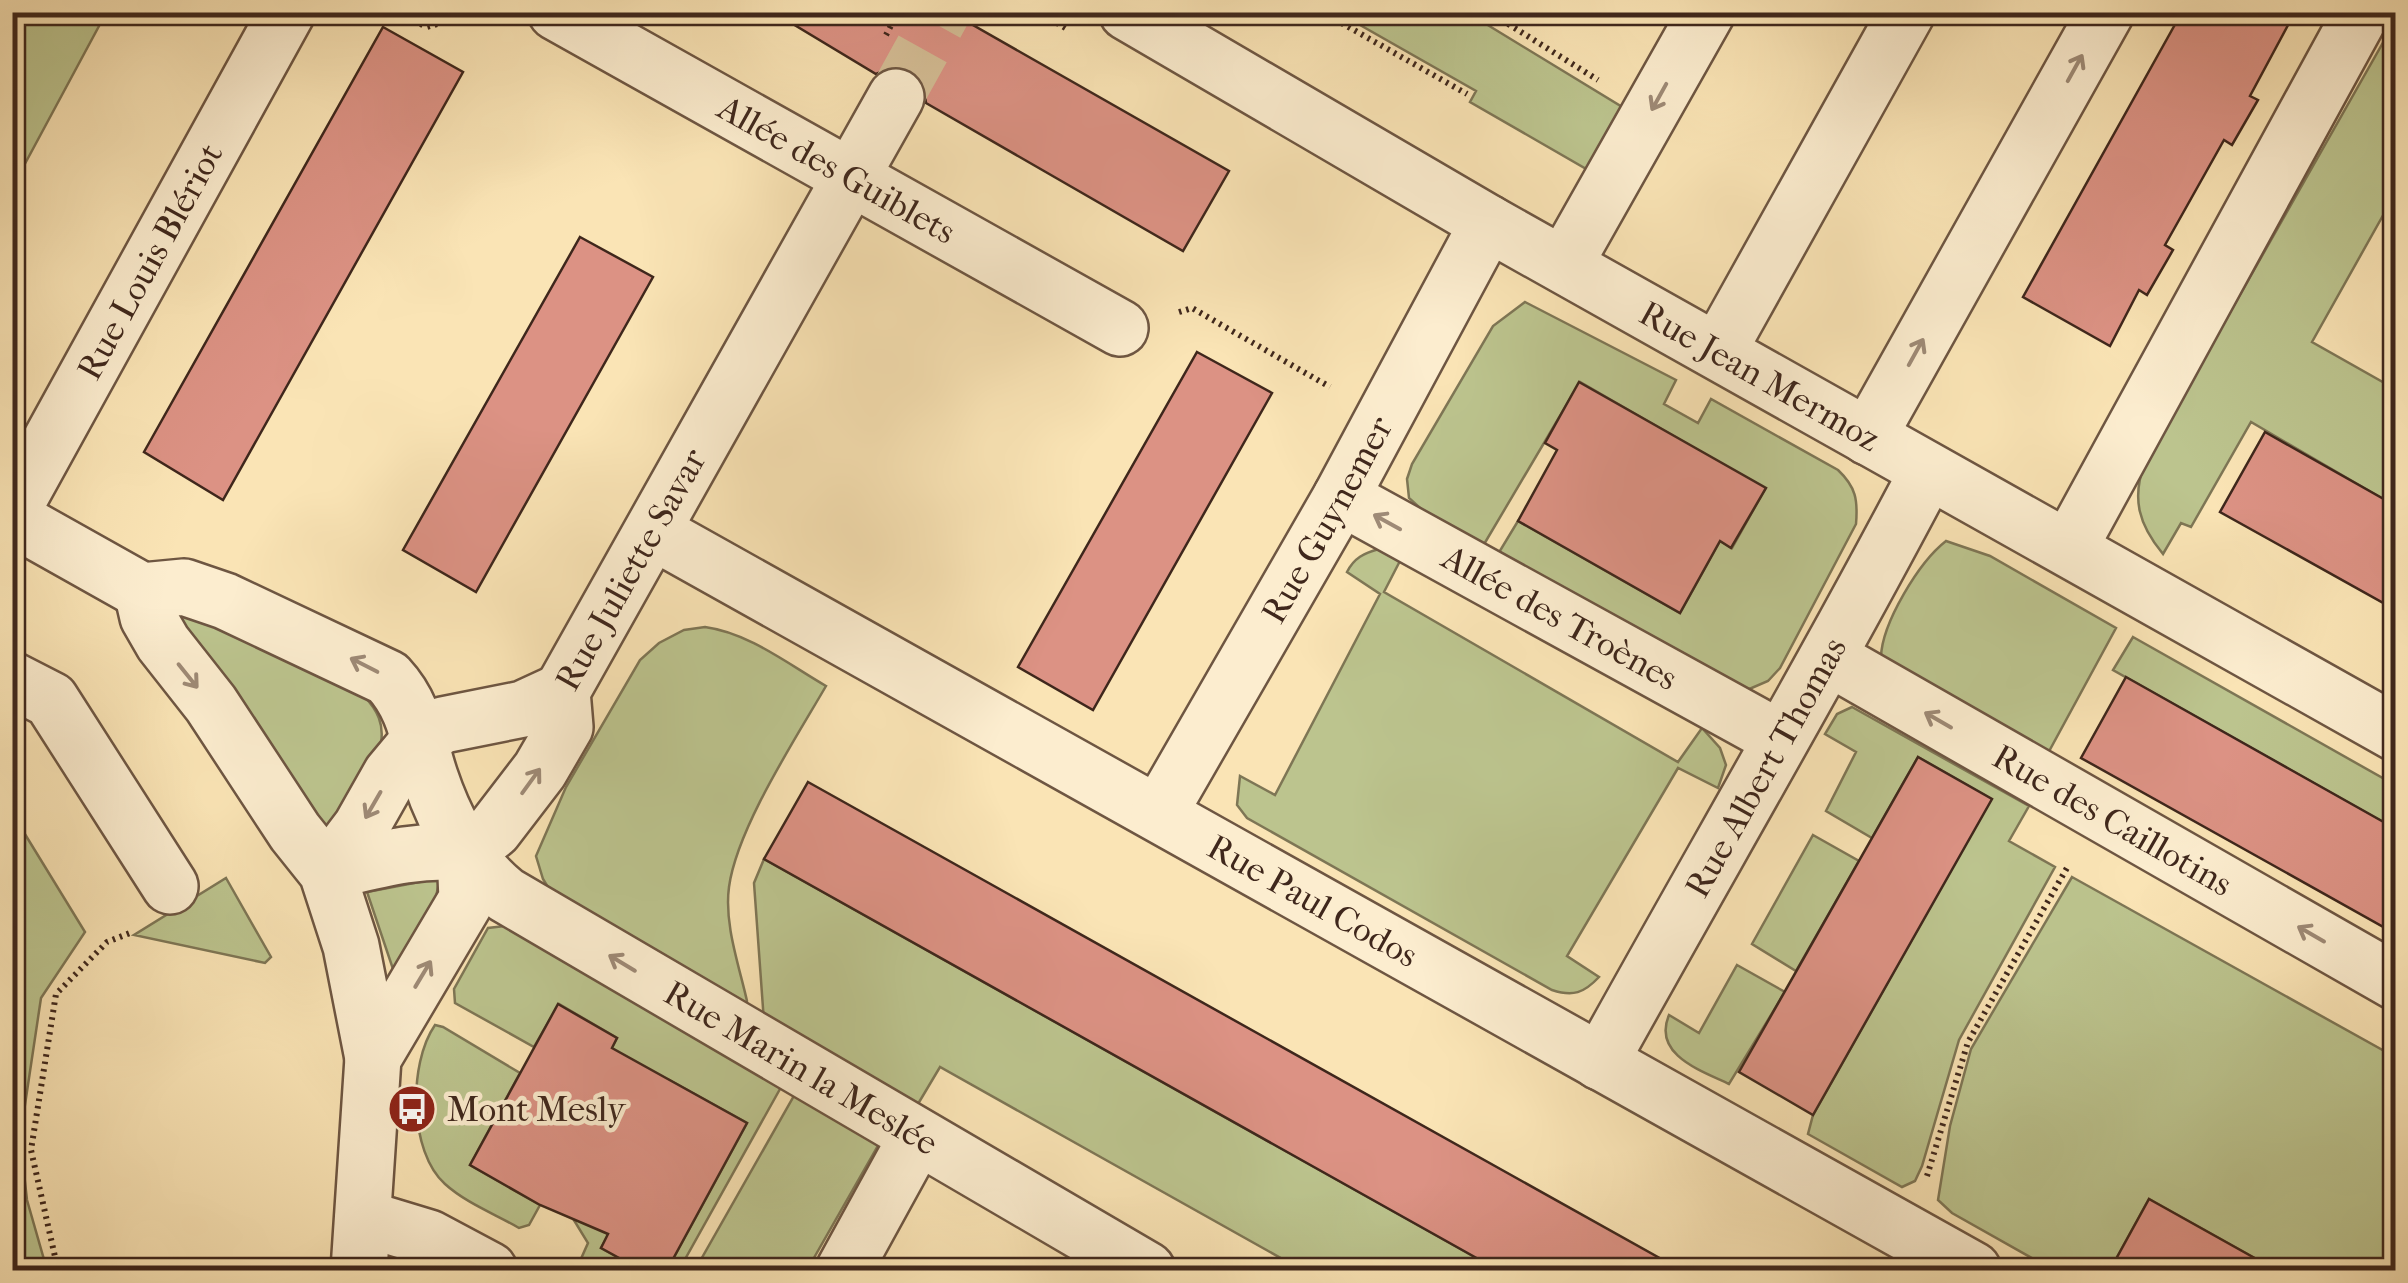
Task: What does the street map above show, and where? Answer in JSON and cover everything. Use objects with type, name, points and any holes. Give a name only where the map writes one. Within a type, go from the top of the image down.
[{"type":"street","name":"Rue Louis Blériot","points":[[12,514],[287,12]]},
{"type":"street","name":"Allée des Guiblets","points":[[556,12],[1120,328]]},
{"type":"street","name":"Rue Jean Mermoz","points":[[1127,12],[1488,223],[2396,734]]},
{"type":"street","points":[[1564,265],[1707,12]]},
{"type":"street","points":[[1718,351],[1907,12]]},
{"type":"street","points":[[1868,437],[2106,12]]},
{"type":"street","points":[[2069,548],[2362,12]]},
{"type":"street","name":"Rue Juliette Savar","points":[[465,853],[494,830],[540,770],[564,727],[562,692],[896,97]]},
{"type":"street","name":"Rue Guynemer","points":[[1158,813],[1341,497],[1488,223]]},
{"type":"street","name":"Rue Albert Thomas","points":[[1600,1062],[1928,471]]},
{"type":"street","name":"Allée des Troènes","points":[[1341,497],[1779,738]]},
{"type":"street","points":[[12,514],[142,591],[184,587],[224,601],[364,664],[402,692],[446,819],[465,853],[466,899],[373,1058]]},
{"type":"street","name":"Rue Paul Codos","points":[[654,532],[1973,1270]]},
{"type":"street","points":[[142,591],[148,617],[162,643],[211,704],[295,832],[327,872],[352,946],[373,1058],[361,1244],[428,1238],[489,1270]]},
{"type":"street","name":"Rue des Caillotins","points":[[1828,656],[2396,982]]},
{"type":"street","points":[[12,680],[51,700],[170,886]]},
{"type":"street","points":[[327,872],[360,827],[391,774],[421,738],[443,725],[524,709],[562,692]]},
{"type":"street","points":[[327,872],[434,850],[465,853]]},
{"type":"street","name":"Rue Marin la Meslée","points":[[465,853],[506,895],[1147,1270]]},
{"type":"street","points":[[844,1270],[916,1137]]},
{"type":"path","points":[[393,12],[427,27],[479,12]]},
{"type":"path","points":[[1056,12],[1052,20],[1069,30]]},
{"type":"path","points":[[1322,12],[1467,94]]},
{"type":"path","points":[[1489,12],[1651,112]]},
{"type":"path","points":[[1120,328],[1192,308],[1334,390]]},
{"type":"path","points":[[1924,1184],[1968,1042],[2066,869]]},
{"type":"path","points":[[58,1270],[31,1150],[56,994],[107,942],[132,932]]},
{"type":"green space","points":[[12,13],[106,13],[13,186]]},
{"type":"green space","points":[[1339,13],[1468,13],[1632,113],[1595,174],[1470,102],[1476,91]]},
{"type":"green space","points":[[2393,25],[2395,194],[2312,342],[2395,389],[2395,506],[2251,422],[2191,527],[2181,523],[2163,554],[2148,533],[2140,511],[2139,488],[2145,462]]},
{"type":"green space","points":[[1525,302],[1676,380],[1664,404],[1698,423],[1711,399],[1838,470],[1849,482],[1856,501],[1856,524],[1780,668],[1768,681],[1747,690],[1498,554],[1518,521],[1680,613],[1720,541],[1732,548],[1765,489],[1580,382],[1483,546],[1430,517],[1409,498],[1407,479],[1412,464],[1493,326]]},
{"type":"green space","points":[[1946,541],[1990,556],[2116,628],[2047,755],[1881,657],[1888,627],[1904,594]]},
{"type":"green space","points":[[1379,549],[1402,557],[1384,592],[1678,762],[1702,728],[1720,748],[1726,765],[1718,788],[1678,768],[1567,956],[1599,977],[1583,990],[1552,990],[1247,818],[1237,805],[1240,776],[1275,795],[1380,594],[1347,572],[1360,557]]},
{"type":"green space","points":[[169,605],[364,696],[369,702],[381,724],[381,743],[338,824],[318,827]]},
{"type":"green space","points":[[705,627],[753,643],[826,686],[755,811],[734,864],[728,901],[733,944],[747,1001],[744,1006],[557,902],[543,879],[536,856],[566,787],[640,660],[659,643],[684,630]]},
{"type":"green space","points":[[2133,637],[2395,785],[2395,829],[2113,670]]},
{"type":"green space","points":[[1852,707],[2029,806],[2009,841],[2055,867],[1959,1040],[1922,1166],[1915,1181],[1902,1187],[1808,1134],[1813,1115],[1991,799],[1918,757],[1872,838],[1826,811],[1856,752],[1825,734],[1837,714]]},
{"type":"green space","points":[[12,813],[85,932],[41,998],[20,1138],[27,1200],[47,1270],[13,1270]]},
{"type":"green space","points":[[1813,835],[1859,861],[1796,971],[1752,944]]},
{"type":"green space","points":[[764,859],[1498,1270],[1302,1270],[940,1067],[915,1109],[764,1022],[754,883]]},
{"type":"green space","points":[[2072,877],[2395,1057],[2395,1270],[2276,1270],[2149,1199],[2110,1270],[2053,1270],[1952,1213],[1938,1200],[1950,1126],[1971,1049]]},
{"type":"green space","points":[[226,878],[271,957],[265,963],[134,935]]},
{"type":"green space","points":[[435,879],[439,882],[434,907],[395,975],[367,892]]},
{"type":"green space","points":[[505,926],[785,1080],[679,1270],[667,1270],[747,1123],[669,1080],[607,1056],[617,1038],[559,1004],[534,1047],[455,1003],[454,989],[488,928]]},
{"type":"green space","points":[[1737,965],[1785,992],[1729,1084],[1682,1060],[1667,1041],[1666,1029],[1669,1015],[1699,1033]]},
{"type":"green space","points":[[435,1025],[520,1073],[470,1165],[540,1205],[529,1225],[519,1228],[453,1191],[433,1170],[424,1151],[416,1107],[417,1084],[426,1042]]},
{"type":"green space","points":[[799,1087],[884,1135],[807,1270],[695,1270]]},
{"type":"green space","points":[[572,1217],[611,1230],[601,1248],[641,1270],[597,1270],[580,1261],[588,1243]]},
{"type":"building","points":[[773,12],[950,12],[1229,171],[1183,251],[926,103],[923,82],[912,70],[895,66],[876,74]]},
{"type":"building","points":[[2182,12],[2295,12],[2250,96],[2258,100],[2232,145],[2224,140],[2165,245],[2173,250],[2147,295],[2139,290],[2110,346],[2023,297]]},
{"type":"building","points":[[383,27],[463,72],[223,500],[144,452]]},
{"type":"building","points":[[580,237],[653,277],[476,592],[403,550]]},
{"type":"building","points":[[1197,352],[1272,393],[1093,710],[1018,667]]},
{"type":"building","points":[[1579,382],[1766,488],[1731,548],[1720,541],[1680,613],[1518,521],[1557,450],[1545,443]]},
{"type":"building","points":[[2265,432],[2396,506],[2396,610],[2220,512]]},
{"type":"building","points":[[2126,677],[2396,829],[2396,934],[2081,758]]},
{"type":"building","points":[[1918,757],[1992,799],[1813,1115],[1739,1072]]},
{"type":"building","points":[[808,782],[1681,1270],[1498,1270],[764,859]]},
{"type":"building","points":[[558,1004],[617,1038],[612,1048],[747,1123],[667,1270],[641,1270],[601,1248],[608,1234],[540,1205],[470,1165]]},
{"type":"building","points":[[2149,1199],[2276,1270],[2110,1270]]},
{"type":"tunnel","points":[[896,97],[943,12]]},
{"type":"place","name":"Mont Mesly","points":[[412,1109]]}]
